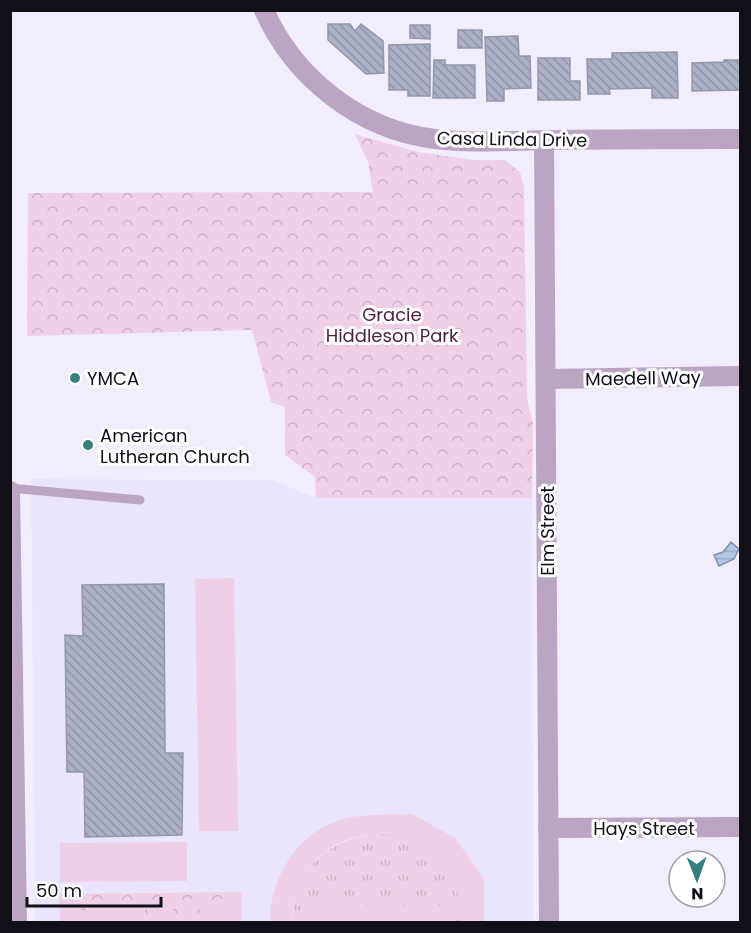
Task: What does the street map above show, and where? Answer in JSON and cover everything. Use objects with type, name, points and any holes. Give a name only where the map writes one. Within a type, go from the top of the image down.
[{"type":"street","name":"Casa Linda Drive","points":[[264,10],[285,49],[302,69],[342,104],[368,119],[415,135],[435,139],[741,139]]},
{"type":"street","name":"Elm Street","points":[[544,140],[549,922]]},
{"type":"street","name":"Maedell Way","points":[[546,380],[741,376]]},
{"type":"street","points":[[10,489],[16,922]]},
{"type":"street","name":"Hays Street","points":[[548,828],[741,827]]},
{"type":"lane","points":[[10,489],[140,500]]},
{"type":"shaded area","points":[[31,479],[272,480],[316,498],[532,498],[533,922],[35,922]]},
{"type":"green space","name":"Gracie Hiddleson Park","points":[[355,134],[418,152],[474,160],[505,160],[520,172],[524,187],[527,399],[533,423],[532,498],[316,498],[315,477],[285,455],[285,407],[271,402],[252,330],[27,336],[28,193],[373,192],[368,162]]},
{"type":"green space","points":[[234,578],[238,831],[199,831],[195,579]]},
{"type":"green space","points":[[412,814],[455,838],[484,879],[484,922],[463,922],[454,883],[434,856],[407,840],[376,834],[346,840],[319,856],[300,884],[292,922],[270,922],[271,904],[283,870],[304,841],[318,830],[352,817]]},
{"type":"green space","points":[[378,833],[413,842],[439,860],[449,873],[456,888],[463,922],[292,922],[299,886],[306,872],[316,860],[328,850],[343,843]]},
{"type":"green space","points":[[187,842],[187,881],[60,882],[60,843]]},
{"type":"green space","points":[[242,892],[242,922],[60,922],[59,894]]},
{"type":"green space","points":[[195,899],[195,922],[179,922],[178,900]]},
{"type":"green space","points":[[221,899],[237,899],[237,922],[221,922]]},
{"type":"green space","points":[[102,900],[103,922],[86,922],[86,901]]},
{"type":"green space","points":[[124,900],[124,922],[108,922],[107,901]]},
{"type":"green space","points":[[129,900],[145,900],[145,922],[129,922]]},
{"type":"green space","points":[[157,900],[173,900],[173,922],[157,922]]},
{"type":"green space","points":[[200,900],[216,900],[216,922],[200,922]]},
{"type":"green space","points":[[65,901],[81,901],[81,922],[65,922]]},
{"type":"green space","points":[[313,905],[447,906],[447,922],[313,922]]},
{"type":"water","points":[[731,542],[739,549],[734,559],[719,566],[714,555],[723,552]]},
{"type":"building","points":[[328,24],[350,24],[355,31],[361,24],[383,41],[384,73],[366,74],[328,40]]},
{"type":"building","points":[[410,25],[430,25],[430,39],[410,38]]},
{"type":"building","points":[[458,30],[482,30],[482,48],[458,48]]},
{"type":"building","points":[[518,36],[519,56],[530,56],[531,88],[504,89],[504,101],[487,101],[485,37]]},
{"type":"building","points":[[430,44],[430,96],[408,96],[408,90],[389,90],[389,45]]},
{"type":"building","points":[[677,52],[678,98],[652,98],[652,88],[609,89],[610,94],[588,94],[587,59],[612,59],[612,53]]},
{"type":"building","points":[[538,58],[570,58],[570,81],[580,81],[580,100],[538,100]]},
{"type":"building","points":[[434,60],[445,60],[445,65],[475,65],[475,98],[433,98]]},
{"type":"building","points":[[724,60],[740,60],[740,90],[692,91],[692,63],[724,62]]},
{"type":"building","points":[[164,584],[165,753],[183,753],[182,835],[85,837],[84,772],[67,772],[65,635],[83,636],[82,585]]},
{"type":"place","name":"YMCA","points":[[75,378]]},
{"type":"place","name":"American Lutheran Church","points":[[88,445]]}]
